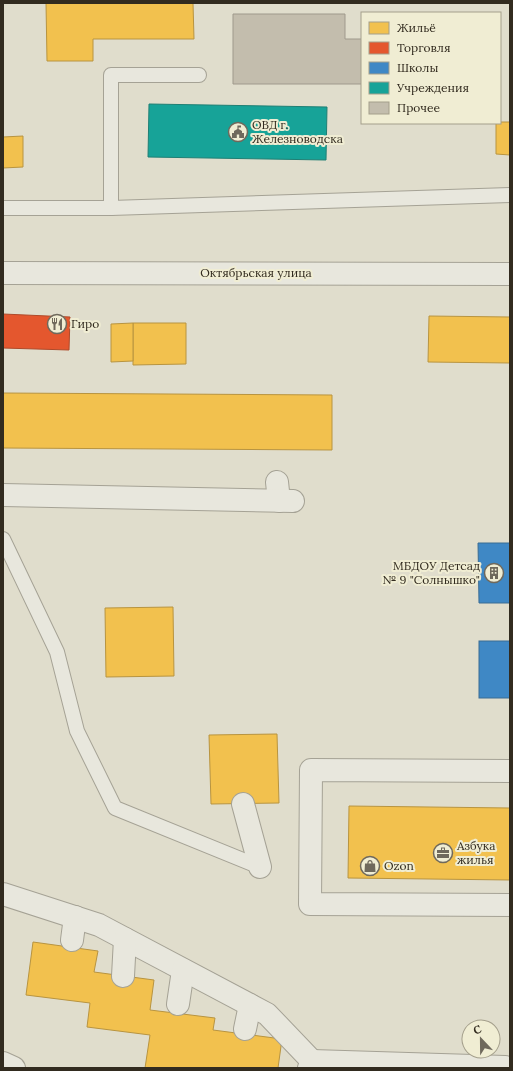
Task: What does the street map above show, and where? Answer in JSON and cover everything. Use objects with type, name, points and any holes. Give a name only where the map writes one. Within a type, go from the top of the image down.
[{"type":"street","name":"Октябрьская улица","points":[[3,272],[510,274]]},
{"type":"street","points":[[3,496],[40,490],[99,489],[283,495]]},
{"type":"street","points":[[510,772],[311,770],[310,904],[510,905]]},
{"type":"street","points":[[243,804],[260,867]]},
{"type":"street","points":[[3,894],[99,925],[267,1014],[311,1064],[505,1067]]},
{"type":"street","points":[[72,940],[75,918]]},
{"type":"street","points":[[123,976],[125,939]]},
{"type":"street","points":[[178,1004],[183,970]]},
{"type":"street","points":[[245,1029],[250,1005]]},
{"type":"street","points":[[3,1063],[14,1068]]},
{"type":"lane","points":[[111,208],[111,75],[199,75]]},
{"type":"lane","points":[[3,208],[111,208],[510,195]]},
{"type":"lane","points":[[3,539],[58,652],[77,731],[115,808],[260,867]]},
{"type":"building: Жильё","points":[[46,3],[193,3],[194,39],[93,39],[93,61],[47,61]]},
{"type":"building: Жильё","points":[[501,122],[510,122],[510,155],[496,154],[496,124],[501,124]]},
{"type":"building: Жильё","points":[[23,136],[23,167],[3,168],[3,137]]},
{"type":"building: Жильё","points":[[429,316],[510,317],[510,363],[428,362]]},
{"type":"building: Жильё","points":[[133,323],[186,323],[186,364],[133,365]]},
{"type":"building: Жильё","points":[[133,323],[133,361],[111,362],[111,324]]},
{"type":"building: Жильё","points":[[3,393],[332,395],[332,450],[3,448]]},
{"type":"building: Жильё","points":[[173,607],[174,676],[106,677],[105,608]]},
{"type":"building: Жильё","points":[[277,734],[279,803],[211,804],[209,735]]},
{"type":"building: Жильё","points":[[349,806],[510,808],[510,880],[348,878]]},
{"type":"building: Жильё","points":[[33,942],[98,951],[94,972],[154,980],[150,1010],[215,1018],[213,1030],[282,1039],[278,1068],[145,1068],[150,1035],[87,1027],[90,1003],[26,995]]},
{"type":"building: Торговля","points":[[3,314],[70,317],[69,350],[3,348]]},
{"type":"building: Школы","name":"МБДОУ Детсад № 9 \"Солнышко\"","points":[[478,543],[510,543],[510,603],[479,603]]},
{"type":"building: Школы","points":[[479,641],[510,641],[510,698],[479,698]]},
{"type":"building: Учреждения","name":"ОВД г. Железноводска","points":[[149,104],[327,107],[326,160],[148,157]]},
{"type":"building: Прочее","points":[[233,14],[345,14],[345,39],[361,39],[361,84],[233,84]]},
{"type":"place","name":"ОВД г. Железноводска","points":[[238,132]]},
{"type":"place","name":"Гиро","points":[[57,324]]},
{"type":"place","name":"МБДОУ Детсад № 9 \"Солнышко\"","points":[[494,573]]},
{"type":"place","name":"Азбука жилья","points":[[443,853]]},
{"type":"place","name":"Ozon","points":[[370,866]]}]
